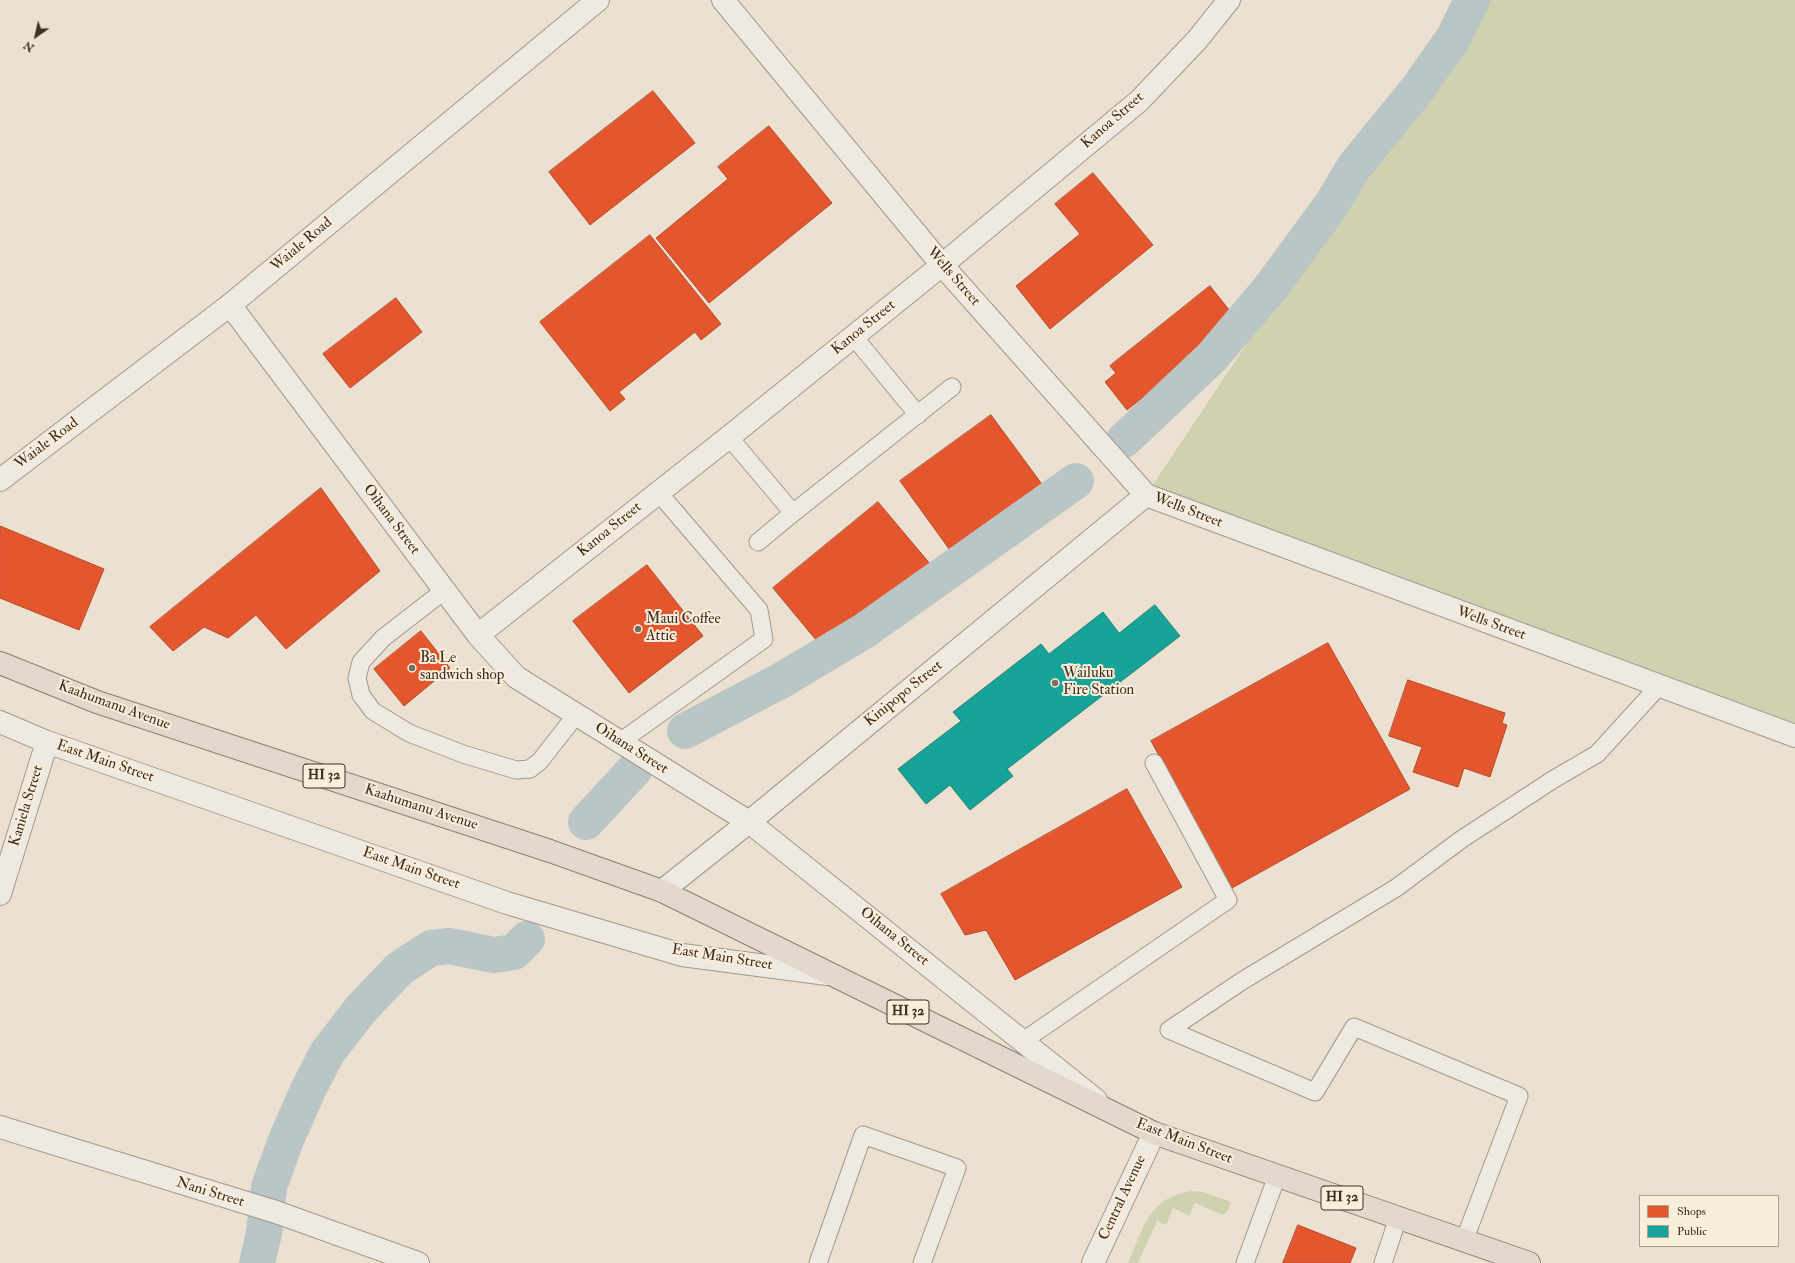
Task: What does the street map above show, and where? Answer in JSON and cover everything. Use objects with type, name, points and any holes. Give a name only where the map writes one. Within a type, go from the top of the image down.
[{"type":"main road","name":"Kaahumanu Avenue","points":[[0,663],[97,702],[550,851],[662,890]]},
{"type":"main road","name":"East Main Street","points":[[662,890],[1154,1134],[1529,1263]]},
{"type":"street","name":"Waiale Road","points":[[0,480],[230,305],[598,0]]},
{"type":"street","name":"Wells Street","points":[[723,0],[942,265],[1146,495],[1795,736]]},
{"type":"street","name":"Kanoa Street","points":[[478,635],[854,337],[1139,101],[1197,40],[1229,0]]},
{"type":"street","name":"Oihana Street","points":[[230,305],[478,635],[516,677],[749,822],[1113,1113]]},
{"type":"street","name":"Kinipopo Street","points":[[662,890],[749,822],[1146,495]]},
{"type":"street","name":"East Main Street","points":[[0,722],[47,742],[507,903],[682,955],[833,975]]},
{"type":"street","name":"Kaniela Street","points":[[0,894],[47,742]]},
{"type":"street","name":"Nani Street","points":[[0,1127],[276,1212],[418,1263]]},
{"type":"street","name":"Central Avenue","points":[[1092,1263],[1154,1134]]},
{"type":"lane","points":[[854,337],[918,415]]},
{"type":"lane","points":[[758,542],[952,387]]},
{"type":"lane","points":[[729,437],[793,513]]},
{"type":"lane","points":[[620,742],[764,639],[759,610],[658,492]]},
{"type":"lane","points":[[444,590],[383,638],[361,662],[357,678],[361,695],[373,711],[410,733],[463,754],[516,770],[530,769],[540,761],[576,715]]},
{"type":"lane","points":[[1464,1241],[1519,1096],[1354,1027],[1315,1092],[1169,1030],[1242,981],[1396,888],[1475,831],[1554,779],[1597,754],[1659,686]]},
{"type":"lane","points":[[1023,1041],[1228,900],[1154,763]]},
{"type":"lane","points":[[818,1263],[863,1135],[957,1168],[922,1263]]},
{"type":"lane","points":[[1245,1263],[1277,1176]]},
{"type":"lane","points":[[1383,1263],[1398,1218]]},
{"type":"green space","points":[[1476,0],[1795,0],[1795,736],[1146,495]]},
{"type":"green space","points":[[1191,1191],[1203,1192],[1231,1202],[1227,1212],[1220,1214],[1195,1203],[1189,1216],[1173,1208],[1166,1225],[1157,1221],[1138,1263],[1128,1263],[1149,1216],[1166,1200],[1177,1194]]},
{"type":"building: Shops","points":[[653,91],[695,143],[590,225],[549,172]]},
{"type":"building: Shops","points":[[769,126],[832,203],[709,303],[656,238],[728,179],[718,167]]},
{"type":"building: Shops","points":[[1093,173],[1153,245],[1050,329],[1016,286],[1080,234],[1055,204]]},
{"type":"building: Shops","points":[[650,235],[721,324],[701,340],[695,332],[619,392],[625,399],[610,411],[540,322]]},
{"type":"building: Shops","points":[[1210,286],[1238,321],[1127,410],[1105,382],[1116,373],[1110,366]]},
{"type":"building: Shops","points":[[396,298],[422,332],[350,388],[323,354]]},
{"type":"building: Shops","points":[[991,415],[1044,487],[952,553],[900,481]]},
{"type":"building: Shops","points":[[321,488],[380,571],[286,649],[256,615],[228,638],[204,627],[173,651],[150,627]]},
{"type":"building: Shops","points":[[878,502],[931,565],[826,652],[773,588]]},
{"type":"building: Shops","points":[[0,526],[104,569],[79,630],[0,598]]},
{"type":"building: Shops","name":"Maui Coffee Attic","points":[[647,565],[703,636],[629,693],[573,621]]},
{"type":"building: Shops","name":"Ba Le sandwich shop","points":[[421,631],[450,668],[404,706],[374,669]]},
{"type":"building: Shops","points":[[1328,643],[1410,789],[1232,888],[1151,741]]},
{"type":"building: Shops","points":[[1408,680],[1505,713],[1502,723],[1507,725],[1490,777],[1464,768],[1458,787],[1413,772],[1422,747],[1389,736]]},
{"type":"building: Shops","points":[[1127,789],[1182,887],[1015,980],[986,930],[965,935],[941,894]]},
{"type":"building: Shops","points":[[1298,1225],[1356,1248],[1350,1263],[1283,1263]]},
{"type":"building: Public","name":"Wailuku Fire Station","points":[[1155,605],[1180,636],[1007,769],[1013,776],[970,810],[950,785],[926,804],[898,769],[961,721],[953,712],[1041,644],[1049,654],[1103,612],[1119,633]]},
{"type":"waterway","points":[[1124,440],[1212,357],[1271,287],[1332,204],[1354,167],[1416,91],[1454,37],[1472,0]]},
{"type":"waterway","points":[[685,731],[782,680],[864,631],[1076,481]]},
{"type":"waterway","points":[[586,822],[635,769]]},
{"type":"waterway","points":[[257,1263],[264,1233],[269,1187],[286,1140],[308,1090],[327,1053],[361,1009],[399,969],[431,948],[449,946],[494,955],[514,952],[527,939]]},
{"type":"place","name":"Maui Coffee Attic","points":[[638,629]]},
{"type":"place","name":"Ba Le sandwich shop","points":[[412,668]]},
{"type":"place","name":"Wailuku Fire Station","points":[[1055,683]]}]
